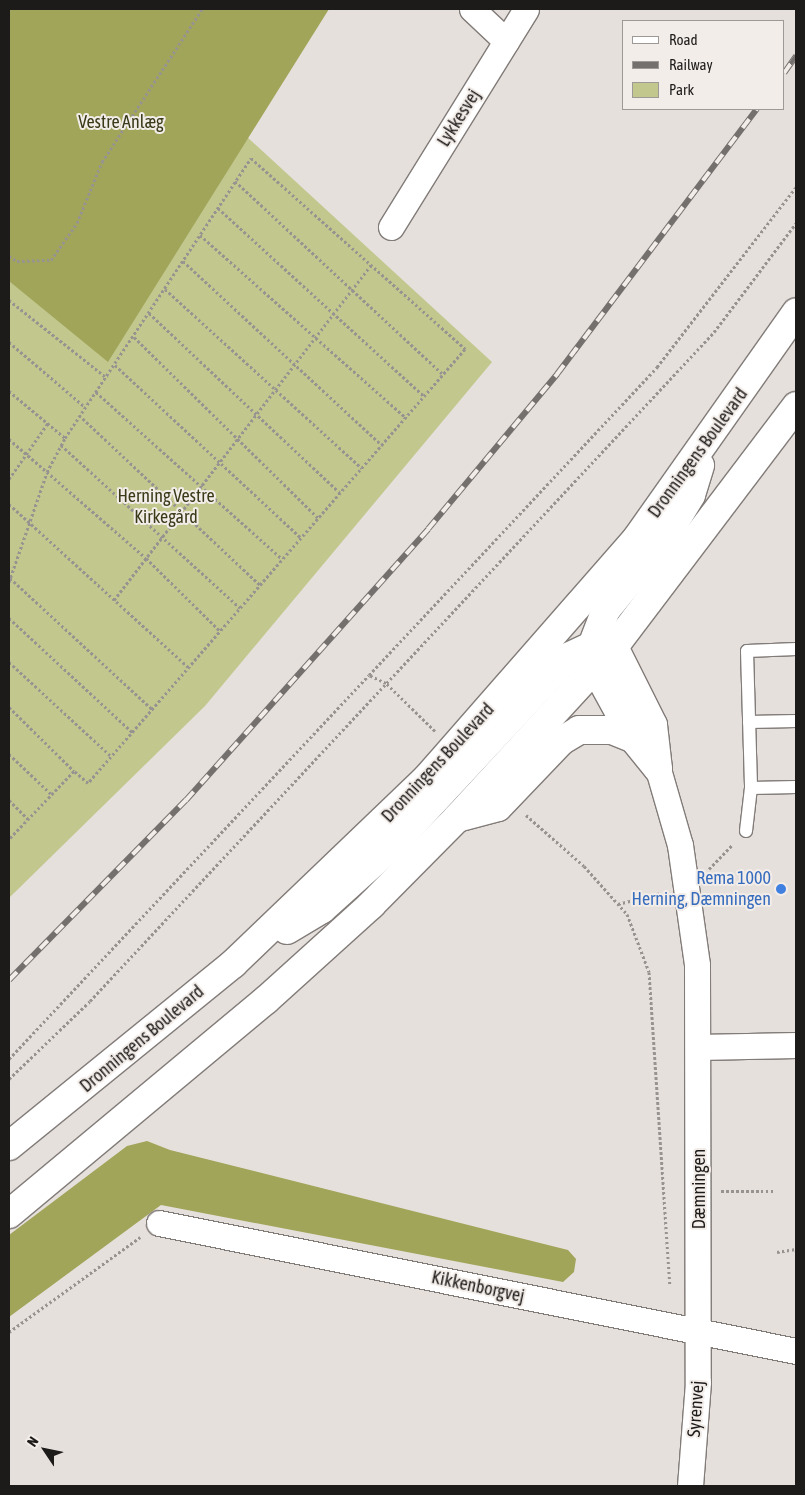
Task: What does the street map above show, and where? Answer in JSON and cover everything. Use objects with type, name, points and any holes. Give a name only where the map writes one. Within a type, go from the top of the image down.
[{"type":"main road","name":"Dronningens Boulevard","points":[[9,1146],[233,964],[334,871],[447,756],[578,610],[708,440],[796,313]]},
{"type":"main road","points":[[9,1214],[266,1000],[371,905],[457,818],[600,654],[796,406]]},
{"type":"main road","points":[[658,769],[634,739],[600,654],[606,610],[665,538],[691,495],[708,440]]},
{"type":"main road","points":[[600,654],[653,725],[658,769]]},
{"type":"main road","points":[[233,964],[322,908],[398,839],[568,657],[600,654]]},
{"type":"main road","points":[[457,818],[498,807],[562,741],[580,730],[612,730],[634,739]]},
{"type":"street","points":[[472,9],[506,40]]},
{"type":"street","name":"Lykkesvej","points":[[391,226],[526,9]]},
{"type":"street","name":"Dæmningen","points":[[658,769],[686,883],[697,965],[698,1332]]},
{"type":"street","points":[[698,1047],[796,1045]]},
{"type":"street","name":"Kikkenborgvej","points":[[159,1222],[796,1351]]},
{"type":"street","name":"Syrenvej","points":[[690,1486],[698,1332]]},
{"type":"lane","points":[[746,831],[751,788],[747,651],[796,649]]},
{"type":"lane","points":[[749,722],[796,720]]},
{"type":"lane","points":[[751,788],[796,787]]},
{"type":"path","points":[[9,256],[17,261],[50,260],[77,223],[102,162],[202,9]]},
{"type":"path","points":[[9,707],[88,783],[465,349],[251,158],[107,378],[84,406],[65,438],[47,472],[9,580],[152,709]]},
{"type":"path","points":[[235,181],[354,288],[443,374]]},
{"type":"path","points":[[9,1059],[657,367],[796,187]]},
{"type":"path","points":[[218,208],[335,312],[424,396]]},
{"type":"path","points":[[9,1079],[90,1001],[714,332],[796,223]]},
{"type":"path","points":[[200,235],[406,418]]},
{"type":"path","points":[[184,261],[382,444]]},
{"type":"path","points":[[114,600],[372,264]]},
{"type":"path","points":[[165,289],[362,468]]},
{"type":"path","points":[[9,300],[107,378]]},
{"type":"path","points":[[149,313],[340,493]]},
{"type":"path","points":[[134,337],[318,518]]},
{"type":"path","points":[[9,342],[84,406]]},
{"type":"path","points":[[115,365],[301,538]]},
{"type":"path","points":[[9,391],[65,438]]},
{"type":"path","points":[[96,392],[282,559]]},
{"type":"path","points":[[79,415],[260,585]]},
{"type":"path","points":[[9,479],[48,423]]},
{"type":"path","points":[[9,439],[146,558],[220,631]]},
{"type":"path","points":[[62,445],[240,608]]},
{"type":"path","points":[[9,504],[188,668]]},
{"type":"path","points":[[9,618],[132,732]]},
{"type":"path","points":[[9,662],[111,756]]},
{"type":"path","points":[[369,675],[386,683],[435,731]]},
{"type":"path","points":[[9,754],[52,795]]},
{"type":"path","points":[[9,839],[74,771]]},
{"type":"path","points":[[9,800],[28,819]]},
{"type":"path","points":[[521,811],[584,866],[627,914],[649,972],[672,1327]]},
{"type":"path","points":[[686,883],[711,868],[746,831]]},
{"type":"path","points":[[618,904],[664,892]]},
{"type":"path","points":[[699,1191],[776,1191]]},
{"type":"path","points":[[9,1332],[159,1222]]},
{"type":"path","points":[[777,1252],[796,1249]]},
{"type":"green space","name":"Herning Vestre Kirkegård","points":[[9,9],[246,136],[492,362],[205,706],[9,898]]},
{"type":"green space","name":"Vestre Anlæg","points":[[9,9],[329,9],[108,362],[9,281]]},
{"type":"green space","points":[[147,1141],[170,1150],[568,1250],[576,1259],[574,1272],[563,1282],[161,1205],[9,1317],[9,1235],[127,1146]]},
{"type":"railway","points":[[785,72],[796,56]]},
{"type":"railway","points":[[9,980],[186,800],[428,529],[557,374],[756,110]]},
{"type":"place","name":"Rema 1000 Herning, Dæmningen","points":[[781,889]]}]
